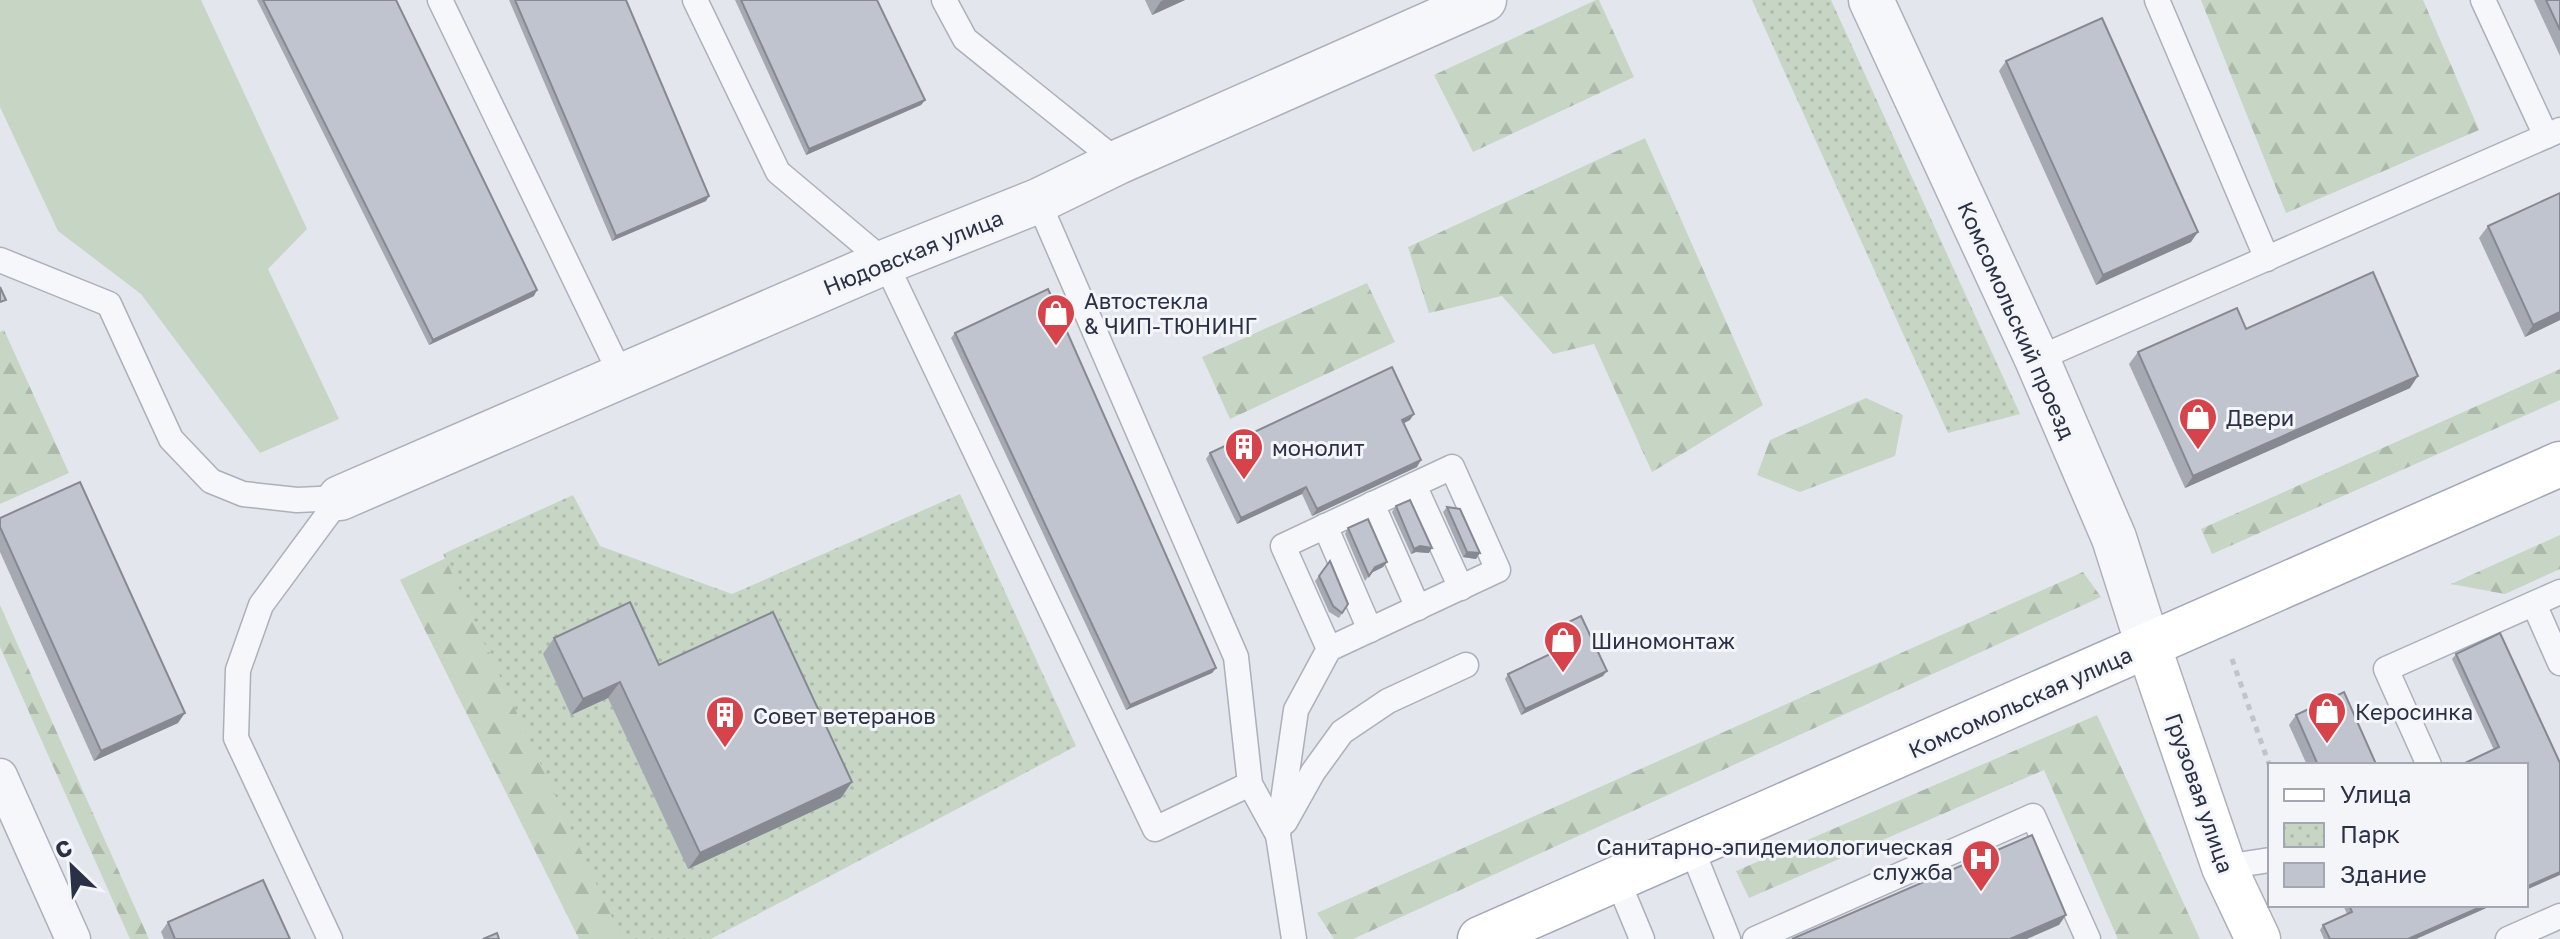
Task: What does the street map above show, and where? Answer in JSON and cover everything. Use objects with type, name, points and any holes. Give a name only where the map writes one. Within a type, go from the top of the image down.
[{"type":"main road","name":"Комсомольская улица","points":[[1480,939],[2560,464]]},
{"type":"main road","name":"Грузовая улица","points":[[2148,645],[2224,867],[2258,939]]},
{"type":"street","name":"Нюдовская улица","points":[[340,498],[885,262],[1038,201],[1118,162],[1484,0]]},
{"type":"street","name":"Комсомольский проезд","points":[[1871,0],[2037,359],[2114,538],[2148,645]]},
{"type":"street","points":[[0,776],[73,939]]},
{"type":"lane","points":[[440,0],[621,375]]},
{"type":"lane","points":[[695,0],[778,172],[885,262],[1155,829],[1250,784]]},
{"type":"lane","points":[[944,0],[965,39],[1118,162]]},
{"type":"lane","points":[[2157,0],[2267,259]]},
{"type":"lane","points":[[2037,359],[2553,133],[2483,0]]},
{"type":"lane","points":[[1038,201],[1236,657],[1250,784],[1278,835]]},
{"type":"lane","points":[[0,260],[109,304],[171,439],[211,481],[243,494],[297,500],[340,498]]},
{"type":"lane","points":[[1294,939],[1278,835],[1296,710],[1329,649],[1498,570],[1452,467],[1283,546],[1329,649]]},
{"type":"lane","points":[[1414,485],[1461,588]]},
{"type":"lane","points":[[330,939],[236,738],[238,670],[261,605],[340,498]]},
{"type":"lane","points":[[1372,504],[1418,608]]},
{"type":"lane","points":[[1325,526],[1370,630]]},
{"type":"lane","points":[[2428,763],[2386,669],[2560,592]]},
{"type":"lane","points":[[2534,604],[2560,663]]},
{"type":"lane","points":[[1278,835],[1313,772],[1342,732],[1388,701],[1466,665]]},
{"type":"lane","points":[[1755,939],[2033,816],[2088,939]]},
{"type":"lane","points":[[1691,847],[1728,939]]},
{"type":"lane","points":[[2224,867],[2268,860]]},
{"type":"lane","points":[[1617,879],[1642,939]]},
{"type":"lane","points":[[2508,939],[2560,916]]},
{"type":"path","points":[[2231,656],[2269,763]]},
{"type":"green space","points":[[0,0],[201,0],[307,229],[268,269],[339,419],[260,453],[141,294],[58,231],[0,107]]},
{"type":"green space","points":[[1599,0],[1634,77],[1473,152],[1434,75]]},
{"type":"green space","points":[[1752,0],[1831,0],[2020,414],[1948,433]]},
{"type":"green space","points":[[2201,0],[2423,0],[2479,130],[2286,213]]},
{"type":"green space","points":[[1645,138],[1763,405],[1652,472],[1594,344],[1553,354],[1502,296],[1429,313],[1408,247]]},
{"type":"green space","points":[[1367,283],[1395,342],[1230,419],[1202,357]]},
{"type":"green space","points":[[4,330],[69,473],[0,504],[0,332]]},
{"type":"green space","points":[[2560,369],[2560,400],[2212,554],[2201,529]]},
{"type":"green space","points":[[1866,398],[1903,415],[1895,456],[1800,492],[1757,475],[1770,440]]},
{"type":"green space","points":[[960,494],[1076,746],[711,939],[622,939],[443,554],[573,495],[600,546],[732,594]]},
{"type":"green space","points":[[2560,535],[2560,569],[2505,594],[2451,584]]},
{"type":"green space","points":[[475,544],[659,939],[579,939],[400,580]]},
{"type":"green space","points":[[2083,572],[2101,597],[1353,939],[1334,939],[1317,913]]},
{"type":"green space","points":[[0,605],[149,939],[130,939],[0,647]]},
{"type":"green space","points":[[2097,715],[2200,939],[2118,939],[2044,770],[1749,898],[1736,871]]},
{"type":"building","points":[[263,0],[396,0],[537,290],[433,340]]},
{"type":"building","points":[[515,0],[626,0],[709,196],[616,236]]},
{"type":"building","points":[[741,0],[877,0],[925,100],[809,149]]},
{"type":"building","points":[[2546,0],[2560,0],[2560,30]]},
{"type":"building","points":[[2102,18],[2198,232],[2103,275],[2006,61]]},
{"type":"building","points":[[2560,193],[2560,312],[2533,325],[2488,226]]},
{"type":"building","points":[[2373,272],[2418,376],[2193,476],[2138,352],[2237,308],[2246,329]]},
{"type":"building","points":[[0,287],[6,300],[0,302]]},
{"type":"building","points":[[1048,289],[1216,668],[1130,705],[955,333]]},
{"type":"building","points":[[1392,367],[1414,414],[1402,420],[1421,460],[1317,509],[1306,487],[1241,518],[1210,453]]},
{"type":"building","points":[[80,482],[185,713],[101,751],[0,527],[0,518]]},
{"type":"building","points":[[1410,500],[1432,548],[1420,546],[1414,549],[1396,506]]},
{"type":"building","points":[[1447,507],[1460,509],[1480,553],[1467,552]]},
{"type":"building","points":[[1368,519],[1387,562],[1375,567],[1369,576],[1348,528]]},
{"type":"building","points":[[1330,561],[1348,604],[1342,613],[1333,606],[1319,576]]},
{"type":"building","name":"Совет ветеранов","points":[[630,602],[659,665],[773,612],[852,782],[700,853],[620,682],[583,699],[554,638]]},
{"type":"building","points":[[1581,616],[1607,671],[1525,709],[1508,674],[1559,650],[1550,631]]},
{"type":"building","points":[[2500,633],[2560,763],[2560,872],[2528,886],[2528,763],[2465,763],[2499,747],[2456,654]]},
{"type":"building","name":"Керосинка","points":[[2344,692],[2376,763],[2317,763],[2296,715]]},
{"type":"building","name":"Санитарно-эпидемиологическая служба","points":[[2032,835],[2066,915],[2010,939],[1792,939]]},
{"type":"building","points":[[263,880],[290,939],[175,939],[168,922]]},
{"type":"building","points":[[2350,907],[2480,907],[2408,939],[2330,939],[2323,925],[2352,912]]},
{"type":"building","points":[[497,933],[499,939],[483,939]]},
{"type":"place","name":"Автостекла & ЧИП-ТЮНИНГ","points":[[1056,347]]},
{"type":"place","name":"Двери","points":[[2198,451]]},
{"type":"place","name":"монолит","points":[[1244,481]]},
{"type":"place","name":"Шиномонтаж","points":[[1563,674]]},
{"type":"place","name":"Керосинка","points":[[2327,745]]},
{"type":"place","name":"Совет ветеранов","points":[[725,749]]},
{"type":"place","name":"Санитарно-эпидемиологическая служба","points":[[1981,893]]}]
